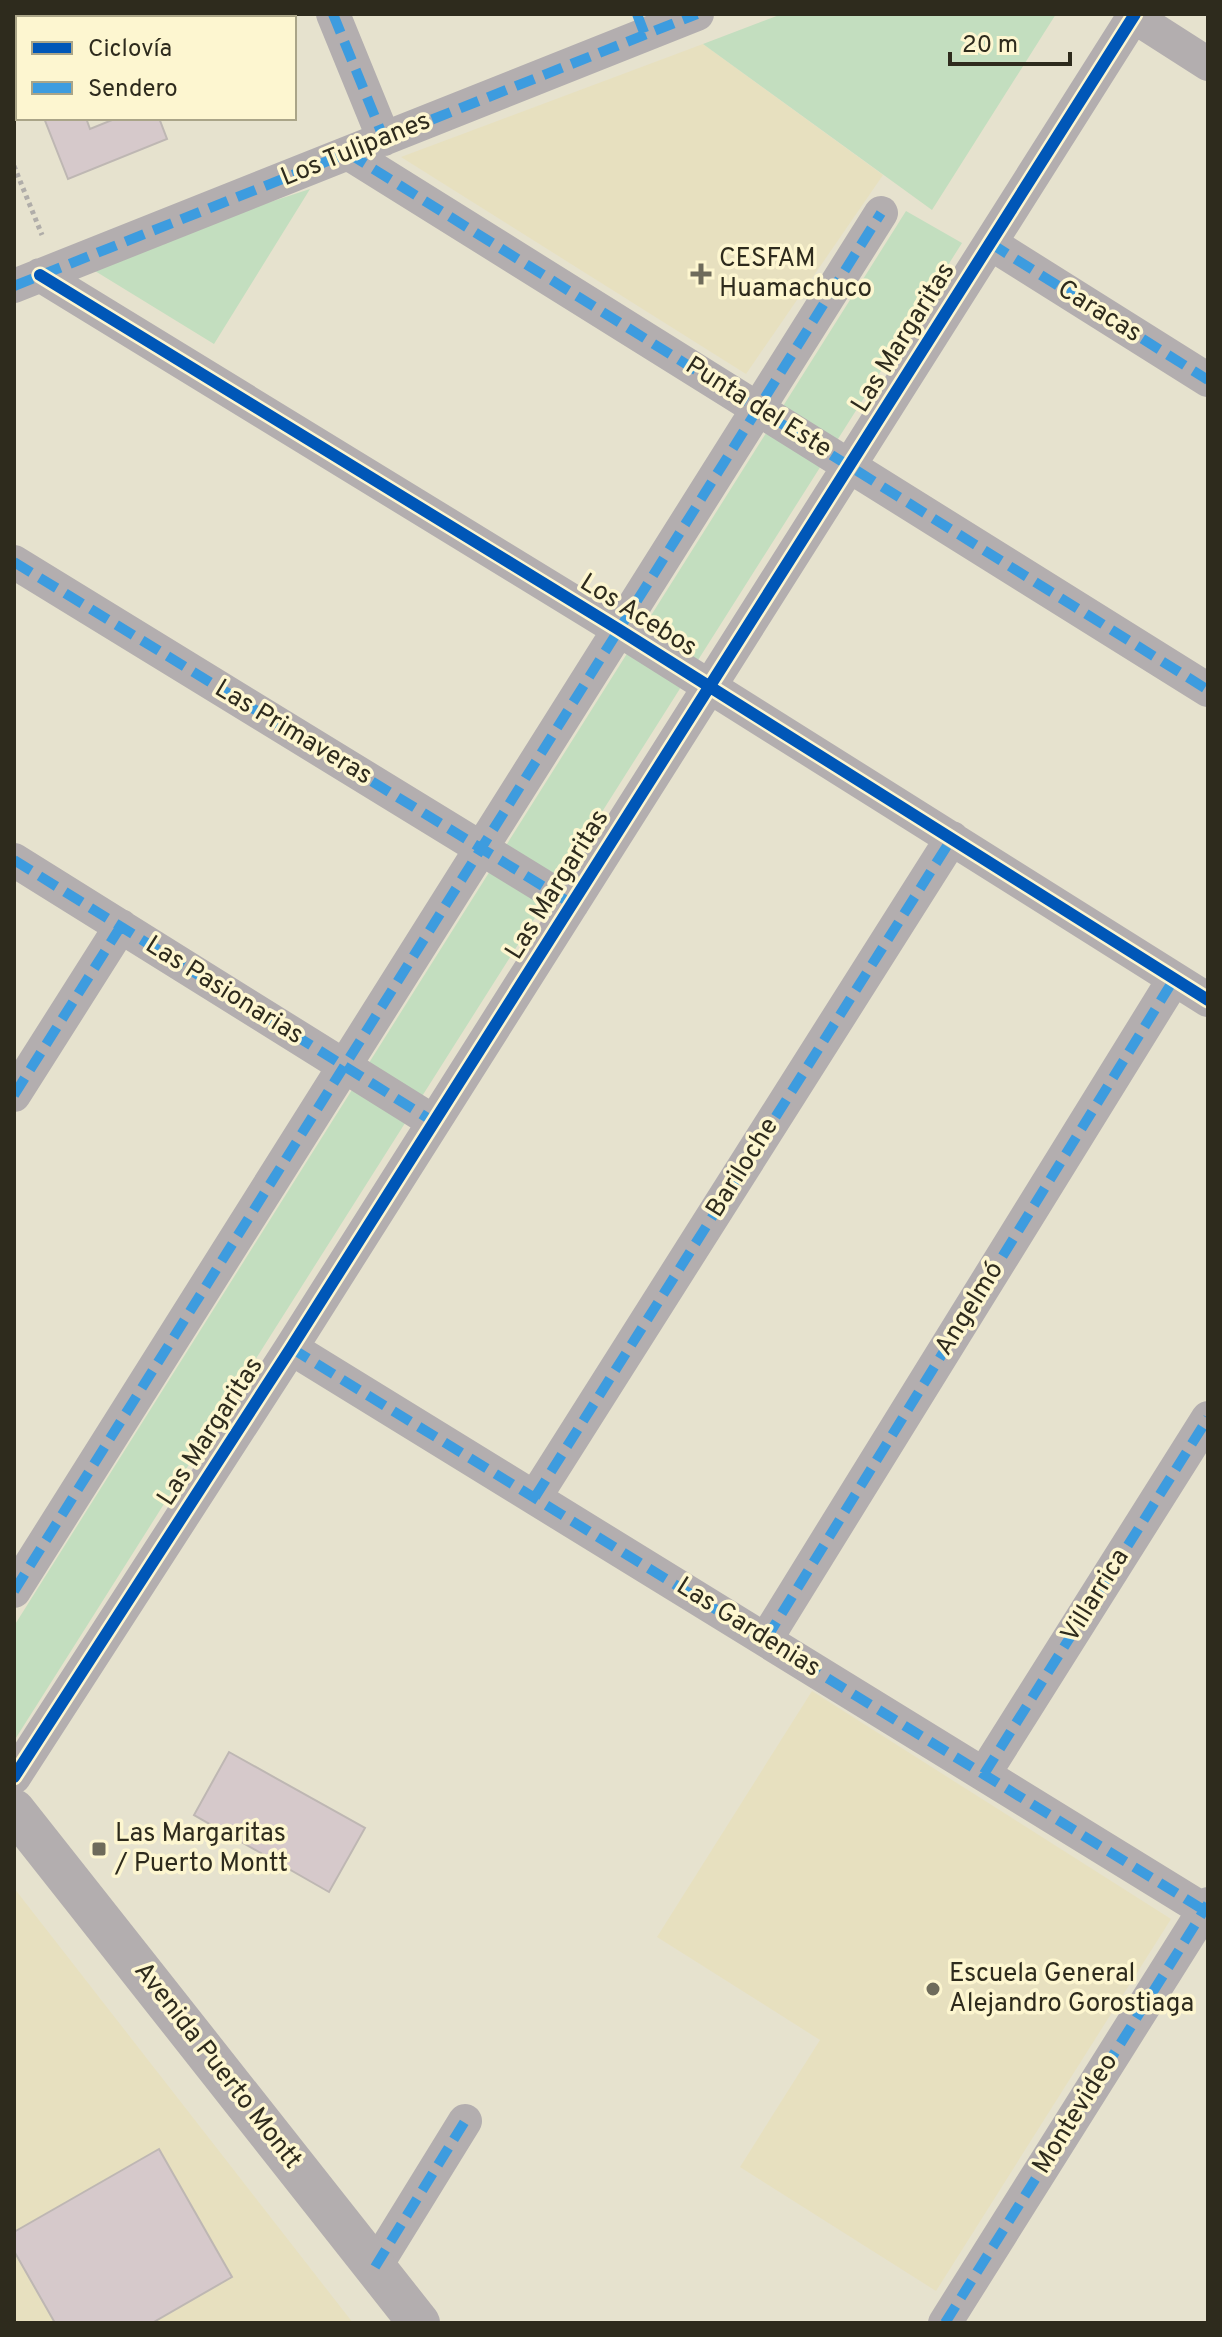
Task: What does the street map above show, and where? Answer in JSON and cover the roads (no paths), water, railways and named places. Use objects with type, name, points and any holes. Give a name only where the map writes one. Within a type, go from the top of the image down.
[{"type":"street","points":[[333,14],[384,139]]},
{"type":"street","name":"Los Tulipanes","points":[[37,277],[384,139],[641,24],[697,14]]},
{"type":"street","points":[[1134,15],[1208,64]]},
{"type":"street","name":"Las Margaritas","points":[[14,1777],[291,1348],[1134,15]]},
{"type":"street","name":"Punta del Este","points":[[348,153],[1208,690]]},
{"type":"street","points":[[14,1591],[881,213]]},
{"type":"street","name":"Caracas","points":[[990,243],[1208,380]]},
{"type":"street","name":"Los Acebos","points":[[37,277],[618,629],[1208,1000]]},
{"type":"street","name":"Las Primaveras","points":[[14,562],[572,904]]},
{"type":"street","name":"Bariloche","points":[[535,1497],[952,838]]},
{"type":"street","name":"Las Pasionarias","points":[[14,860],[434,1122]]},
{"type":"street","points":[[14,1095],[121,926]]},
{"type":"street","name":"Angelmó","points":[[766,1639],[1174,979]]},
{"type":"street","name":"Las Gardenias","points":[[291,1348],[1206,1907]]},
{"type":"street","name":"Villarrica","points":[[984,1774],[1208,1418]]},
{"type":"street","name":"Avenida Puerto Montt","points":[[14,1810],[419,2323]]},
{"type":"street","name":"Montevideo","points":[[945,2323],[1206,1907]]},
{"type":"street","points":[[375,2267],[465,2121]]},
{"type":"place","name":"CESFAM Huamachuco","points":[[701,274]]},
{"type":"place","name":"Las Margaritas / Puerto Montt","points":[[99,1849]]},
{"type":"place","name":"Escuela General Alejandro Gorostiaga","points":[[933,1989]]}]
